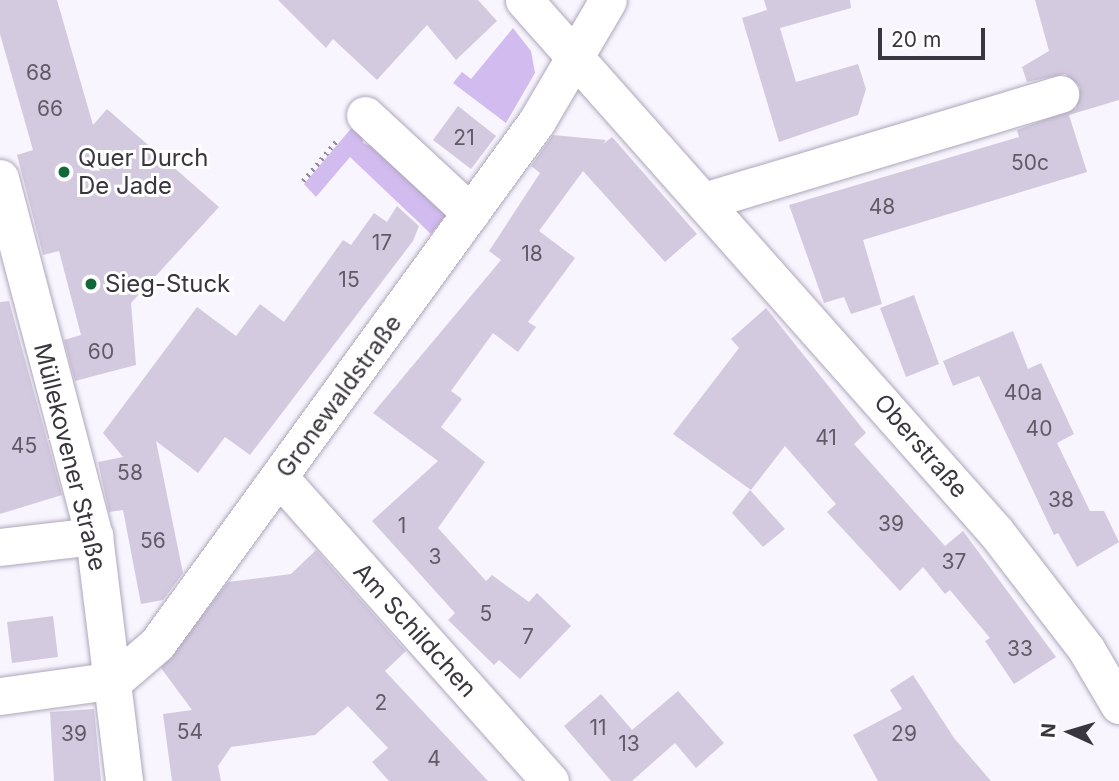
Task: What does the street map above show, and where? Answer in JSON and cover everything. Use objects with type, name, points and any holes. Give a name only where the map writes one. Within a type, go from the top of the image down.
[{"type":"street","name":"Oberstraße","points":[[524,0],[996,531],[1086,649],[1119,705]]},
{"type":"street","name":"Gronewaldstraße","points":[[115,680],[157,644],[280,478],[578,59],[608,0]]},
{"type":"street","points":[[704,201],[1060,94]]},
{"type":"street","points":[[365,114],[471,213]]},
{"type":"street","name":"Müllekovener Straße","points":[[0,178],[94,536],[115,680],[124,781]]},
{"type":"street","name":"Am Schildchen","points":[[280,478],[551,781]]},
{"type":"street","points":[[0,547],[94,536]]},
{"type":"street","points":[[0,696],[115,680]]},
{"type":"path","points":[[303,181],[357,116],[365,114]]},
{"type":"shaded area","points":[[513,28],[531,51],[535,73],[506,123],[453,83],[462,72],[471,79]]},
{"type":"shaded area","points":[[360,118],[363,143],[400,158],[452,208],[431,234],[350,157],[316,197],[304,184]]},
{"type":"building","points":[[0,0],[57,0],[93,125],[107,109],[219,207],[131,303],[136,365],[75,381],[64,340],[81,335],[59,251],[43,255],[17,155],[33,150],[0,34]]},
{"type":"building","points":[[278,0],[478,0],[497,21],[456,60],[427,25],[377,80],[333,39],[326,48]]},
{"type":"building","points":[[764,0],[850,0],[851,8],[780,28],[796,82],[858,64],[866,89],[858,115],[779,142],[742,18],[767,10]]},
{"type":"building","points":[[1035,0],[1119,0],[1119,100],[1069,115],[1087,172],[863,240],[882,304],[851,314],[844,297],[824,303],[789,205],[1019,137],[1017,130],[1076,108],[1080,87],[1065,74],[1027,82],[1022,67],[1049,51]]},
{"type":"building","points":[[458,106],[496,136],[471,169],[433,140]]},
{"type":"building","points":[[553,135],[606,140],[603,144],[612,137],[697,234],[665,262],[583,171],[539,231],[575,258],[528,322],[536,327],[518,352],[493,333],[451,391],[462,399],[441,427],[485,462],[438,528],[486,581],[492,575],[529,602],[537,593],[571,626],[520,679],[499,660],[494,665],[448,620],[455,613],[372,521],[438,461],[373,413],[501,260],[489,251],[540,173],[531,166]]},
{"type":"building","points":[[397,206],[419,226],[413,241],[250,455],[225,437],[198,473],[156,441],[183,573],[163,600],[141,604],[123,510],[109,512],[98,462],[123,457],[103,433],[197,307],[236,336],[260,304],[284,322],[343,240],[351,245],[374,213],[387,222]]},
{"type":"building","points":[[914,295],[939,364],[906,377],[880,308]]},
{"type":"building","points":[[9,301],[62,495],[0,514],[0,302]]},
{"type":"building","points":[[766,308],[866,433],[854,444],[945,546],[963,531],[1056,657],[1014,684],[985,641],[990,638],[950,590],[945,594],[923,567],[900,591],[827,512],[836,504],[785,446],[751,490],[673,434],[739,348],[731,339]]},
{"type":"building","points":[[1013,331],[1028,369],[1041,363],[1074,434],[1057,443],[1090,511],[1104,511],[1119,542],[1077,567],[1058,533],[1054,535],[979,376],[953,386],[943,361]]},
{"type":"building","points":[[750,490],[785,529],[763,547],[732,513]]},
{"type":"building","points":[[316,550],[406,651],[385,671],[488,781],[389,781],[372,762],[388,748],[348,706],[315,735],[231,747],[218,766],[221,781],[172,781],[163,714],[192,710],[161,668],[228,582],[291,574]]},
{"type":"building","points":[[53,616],[58,657],[12,663],[7,622]]},
{"type":"building","points":[[913,675],[954,738],[991,781],[878,781],[853,735],[902,709],[890,690]]},
{"type":"building","points":[[678,691],[724,743],[696,768],[675,743],[632,781],[611,781],[564,726],[601,694],[632,730]]},
{"type":"building","points":[[94,709],[101,781],[54,781],[50,712]]},
{"type":"place","name":"Quer Durch De Jade","points":[[64,172]]},
{"type":"place","name":"Sieg-Stuck","points":[[91,284]]}]
